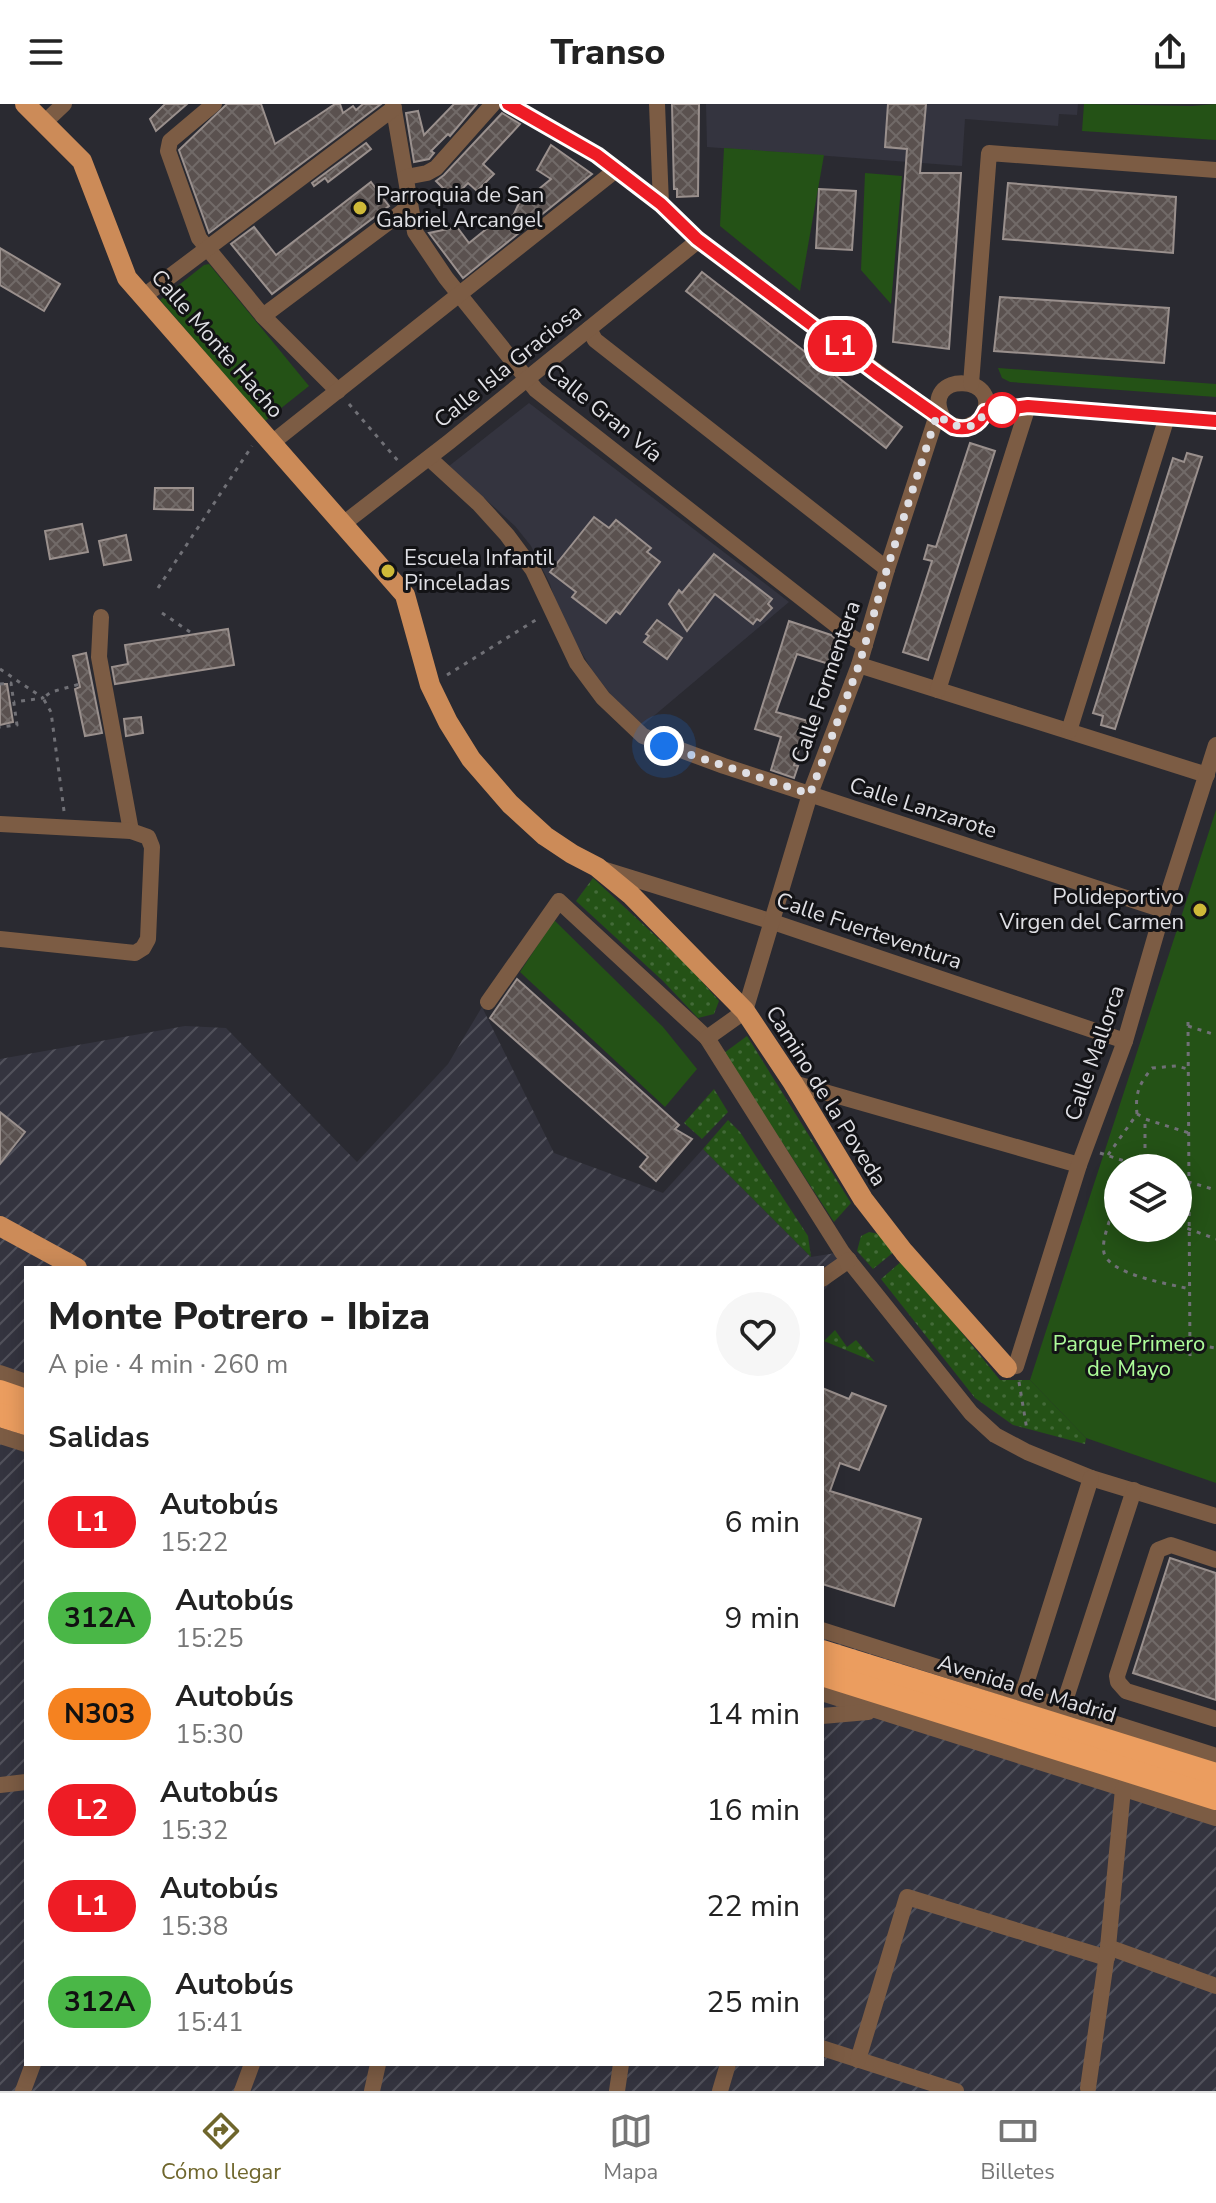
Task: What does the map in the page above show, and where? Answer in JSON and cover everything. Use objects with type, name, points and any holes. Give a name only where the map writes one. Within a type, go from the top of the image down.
[{"type":"highway","points":[[2,1377],[24,1399]]},
{"type":"highway","points":[[0,1415],[24,1422]]},
{"type":"highway","name":"Avenida de Madrid","points":[[824,1653],[1216,1775]]},
{"type":"highway","points":[[824,1675],[1216,1798]]},
{"type":"main road","name":"Calle Monte Hacho","points":[[25,104],[82,161],[127,278],[343,524]]},
{"type":"main road","name":"Camino de la Poveda","points":[[343,524],[405,595],[430,685],[471,759],[510,804],[545,836],[597,867],[631,895],[745,1011],[863,1199],[904,1252],[1012,1367]]},
{"type":"main road","points":[[0,1226],[73,1266]]},
{"type":"street","points":[[45,122],[64,104]]},
{"type":"street","points":[[214,104],[170,141],[168,151],[199,238],[263,316],[338,391]]},
{"type":"street","points":[[406,177],[436,168],[493,104]]},
{"type":"street","points":[[508,104],[575,141],[616,170],[661,204],[699,240],[953,427],[970,427],[985,412],[1028,406]]},
{"type":"street","points":[[657,104],[661,204]]},
{"type":"street","points":[[144,296],[394,106]]},
{"type":"street","name":"Calle Gran Vía","points":[[394,106],[415,232],[425,251],[527,379],[549,400],[865,645]]},
{"type":"street","points":[[985,412],[977,388],[989,153],[1216,170]]},
{"type":"street","points":[[267,437],[338,391],[616,170]]},
{"type":"street","points":[[263,316],[410,206]]},
{"type":"street","name":"Calle Isla Graciosa","points":[[343,524],[699,240]]},
{"type":"street","points":[[589,329],[595,340],[887,569]]},
{"type":"street","points":[[902,389],[924,393],[944,390],[956,383],[977,388],[993,398],[1028,406],[1216,421]]},
{"type":"street","points":[[941,418],[939,405],[944,390]]},
{"type":"street","points":[[938,690],[1028,406]]},
{"type":"street","points":[[1069,731],[1167,417]]},
{"type":"street","name":"Calle Formentera","points":[[745,1011],[810,794],[859,665],[887,569],[941,418]]},
{"type":"street","name":"Calle Lanzarote","points":[[429,458],[507,535],[533,570],[565,641],[586,675],[603,698],[643,736],[664,746],[1163,910]]},
{"type":"street","points":[[101,617],[99,657],[131,831]]},
{"type":"street","points":[[859,665],[1207,775]]},
{"type":"street","name":"Calle Mallorca","points":[[1012,1367],[1079,1165],[1125,1041],[1216,745]]},
{"type":"street","points":[[0,824],[36,833],[66,827],[131,831],[148,837],[152,847],[148,939],[143,948],[135,953],[0,939]]},
{"type":"street","name":"Calle Fuerteventura","points":[[597,867],[770,921],[1125,1041]]},
{"type":"street","points":[[488,1002],[559,901],[707,1038],[849,1260],[971,1413],[995,1435],[1027,1452],[1091,1478],[1216,1516]]},
{"type":"street","points":[[707,1038],[745,1011]]},
{"type":"street","points":[[793,1083],[1079,1165]]},
{"type":"street","points":[[824,1278],[849,1260]]},
{"type":"street","points":[[2,1377],[24,1382]]},
{"type":"street","points":[[0,1436],[24,1443]]},
{"type":"street","points":[[1023,1693],[1091,1478]]},
{"type":"street","points":[[1063,1707],[1134,1490]]},
{"type":"street","points":[[1216,1560],[1171,1545],[1158,1550],[1117,1676],[1126,1691],[1216,1719]]},
{"type":"street","points":[[824,1631],[1216,1756]]},
{"type":"street","points":[[824,1694],[1216,1818]]},
{"type":"street","points":[[824,1716],[881,1712]]},
{"type":"street","points":[[0,1785],[24,1782]]},
{"type":"street","points":[[1088,2090],[1108,1952],[1123,1789]]},
{"type":"street","points":[[858,2060],[907,1897],[1108,1952],[1216,1986]]},
{"type":"street","points":[[824,2049],[956,2091]]},
{"type":"street","points":[[23,2091],[32,2066]]},
{"type":"street","points":[[242,2091],[251,2066]]},
{"type":"street","points":[[372,2091],[378,2066]]},
{"type":"street","points":[[621,2066],[621,2090]]},
{"type":"street","points":[[720,2091],[727,2066]]},
{"type":"path","points":[[338,391],[409,474]]},
{"type":"path","points":[[158,588],[267,437]]},
{"type":"path","points":[[430,685],[552,610]]},
{"type":"path","points":[[162,613],[190,632]]},
{"type":"path","points":[[0,669],[43,698],[51,712],[66,827]]},
{"type":"path","points":[[0,684],[11,683],[17,725],[0,727]]},
{"type":"path","points":[[14,702],[43,698],[51,692],[80,684]]},
{"type":"path","points":[[1189,1154],[1188,1024],[1216,1035]]},
{"type":"path","points":[[1109,1154],[1137,1114],[1135,1096],[1152,1068],[1176,1066],[1188,1069]]},
{"type":"path","points":[[1137,1114],[1189,1133]]},
{"type":"path","points":[[1145,1119],[1145,1154]]},
{"type":"path","points":[[1085,1148],[1105,1154]]},
{"type":"path","points":[[1192,1183],[1216,1190]]},
{"type":"path","points":[[1192,1230],[1216,1239]]},
{"type":"path","points":[[1104,1242],[1104,1253],[1110,1264],[1141,1278],[1190,1289]]},
{"type":"path","points":[[1189,1242],[1190,1357]]},
{"type":"path","points":[[1190,1344],[1216,1348]]},
{"type":"path","points":[[1012,1367],[1027,1430]]},
{"type":"shaded area","points":[[706,104],[1078,104],[1077,115],[1059,114],[1058,126],[965,119],[962,166],[707,147]]},
{"type":"shaded area","points":[[529,403],[789,602],[643,725],[614,699],[592,670],[560,617],[550,584],[531,546],[515,526],[449,466]]},
{"type":"shaded area","points":[[482,1007],[554,1153],[663,1193],[703,1149],[811,1257],[842,1252],[849,1260],[824,1291],[824,1266],[24,1266],[24,2066],[824,2066],[824,1635],[1216,1768],[1216,2091],[0,2091],[0,1059],[185,1026],[226,1028],[357,1162],[448,1064]]},
{"type":"green space","points":[[1084,104],[1216,104],[1216,140],[1082,131]]},
{"type":"green space","points":[[724,148],[824,155],[800,291],[720,226]]},
{"type":"green space","points":[[865,173],[902,176],[891,304],[861,270]]},
{"type":"green space","points":[[209,264],[309,386],[265,421],[160,300]]},
{"type":"green space","points":[[998,368],[1216,384],[1216,397],[1010,382],[1002,378]]},
{"type":"green space","name":"Parque Primero de Mayo","points":[[1216,810],[1216,1483],[1086,1438],[1030,1380]]},
{"type":"green space","points":[[593,878],[688,966],[719,1001],[714,1014],[698,1018],[663,981],[576,901]]},
{"type":"green space","points":[[554,920],[663,1027],[697,1069],[665,1107],[520,972]]},
{"type":"green space","points":[[747,1036],[851,1203],[834,1222],[724,1053]]},
{"type":"green space","points":[[714,1089],[728,1112],[702,1139],[684,1123]]},
{"type":"green space","points":[[728,1120],[740,1132],[808,1236],[811,1257],[703,1149]]},
{"type":"green space","points":[[869,1232],[879,1234],[895,1251],[873,1269],[857,1251],[861,1236]]},
{"type":"green space","points":[[903,1260],[1000,1380],[1030,1380],[1086,1438],[1085,1444],[1013,1425],[975,1398],[881,1279]]},
{"type":"green space","points":[[835,1330],[847,1347],[856,1340],[875,1362],[824,1341]]},
{"type":"building","points":[[165,104],[187,104],[156,131],[150,119]]},
{"type":"building","points":[[227,104],[261,104],[275,144],[335,104],[340,104],[343,113],[353,106],[356,110],[363,104],[381,104],[209,233],[179,150]]},
{"type":"building","points":[[454,104],[477,104],[450,136],[448,134],[431,151],[434,153],[429,159],[414,162],[406,113],[418,111],[424,135]]},
{"type":"building","points":[[672,104],[699,104],[698,196],[677,197],[677,189],[674,189]]},
{"type":"building","points":[[888,104],[926,104],[920,173],[961,173],[949,349],[893,342],[907,149],[885,147]]},
{"type":"building","points":[[502,113],[520,124],[483,164],[494,174],[477,191],[468,183],[453,198],[436,181]]},
{"type":"building","points":[[366,143],[371,149],[328,182],[325,178],[314,186],[312,183]]},
{"type":"building","points":[[551,145],[592,174],[463,278],[429,233],[457,227],[469,243],[495,222],[499,228],[514,214],[520,201],[522,203],[551,179],[537,170]]},
{"type":"building","points":[[371,182],[389,206],[272,294],[231,244],[254,227],[276,255]]},
{"type":"building","points":[[1008,183],[1176,197],[1173,253],[1003,239]]},
{"type":"building","points":[[819,189],[856,191],[852,250],[816,248]]},
{"type":"building","points":[[0,248],[60,284],[44,311],[0,285]]},
{"type":"building","points":[[702,272],[902,427],[886,448],[686,291]]},
{"type":"building","points":[[1000,297],[1169,308],[1164,363],[994,351]]},
{"type":"building","points":[[970,443],[995,451],[928,660],[903,652],[932,561],[924,559],[928,545],[936,547]]},
{"type":"building","points":[[1187,453],[1202,457],[1115,729],[1101,725],[1103,716],[1093,713],[1173,458],[1184,462]]},
{"type":"building","points":[[155,488],[193,488],[193,510],[154,509]]},
{"type":"building","points":[[594,517],[609,528],[616,520],[651,548],[647,552],[660,562],[620,614],[616,611],[606,623],[572,597],[576,592],[550,572]]},
{"type":"building","points":[[82,524],[88,552],[50,559],[45,531]]},
{"type":"building","points":[[126,535],[131,560],[104,565],[99,541]]},
{"type":"building","points":[[714,554],[772,599],[768,604],[772,608],[753,624],[715,594],[687,631],[669,604]]},
{"type":"building","points":[[657,620],[682,638],[667,659],[644,642]]},
{"type":"building","points":[[789,621],[831,635],[837,640],[829,664],[797,654],[776,712],[808,721],[794,765],[798,766],[794,778],[771,770],[781,737],[755,729]]},
{"type":"building","points":[[228,629],[234,665],[115,684],[112,667],[128,664],[125,645]]},
{"type":"building","points":[[86,653],[102,733],[85,736],[75,689],[80,687],[73,656]]},
{"type":"building","points":[[0,684],[7,684],[13,722],[0,725]]},
{"type":"building","points":[[141,717],[143,733],[126,736],[124,719]]},
{"type":"building","points":[[517,979],[679,1125],[675,1129],[692,1139],[656,1181],[640,1167],[648,1157],[490,1018]]},
{"type":"building","points":[[0,1112],[25,1132],[0,1164]]},
{"type":"building","points":[[824,1389],[849,1399],[852,1393],[886,1406],[859,1470],[840,1463],[830,1491],[921,1519],[894,1606],[824,1585]]},
{"type":"building","points":[[1170,1558],[1216,1573],[1216,1700],[1133,1673]]},
{"type":"bus line","name":"L1","points":[[508,104],[597,155],[661,204],[697,239],[953,427],[975,425],[985,412],[1028,406],[1216,421]]},
{"type":"place","name":"Parroquia de San Gabriel Arcangel","points":[[360,208]]},
{"type":"place","name":"Escuela Infantil Pinceladas","points":[[388,571]]},
{"type":"place","name":"Polideportivo Virgen del Carmen","points":[[1200,910]]},
{"type":"route","points":[[664,746],[810,794],[859,665],[937,415],[953,427],[964,428],[975,425],[985,412],[1002,410]]}]
